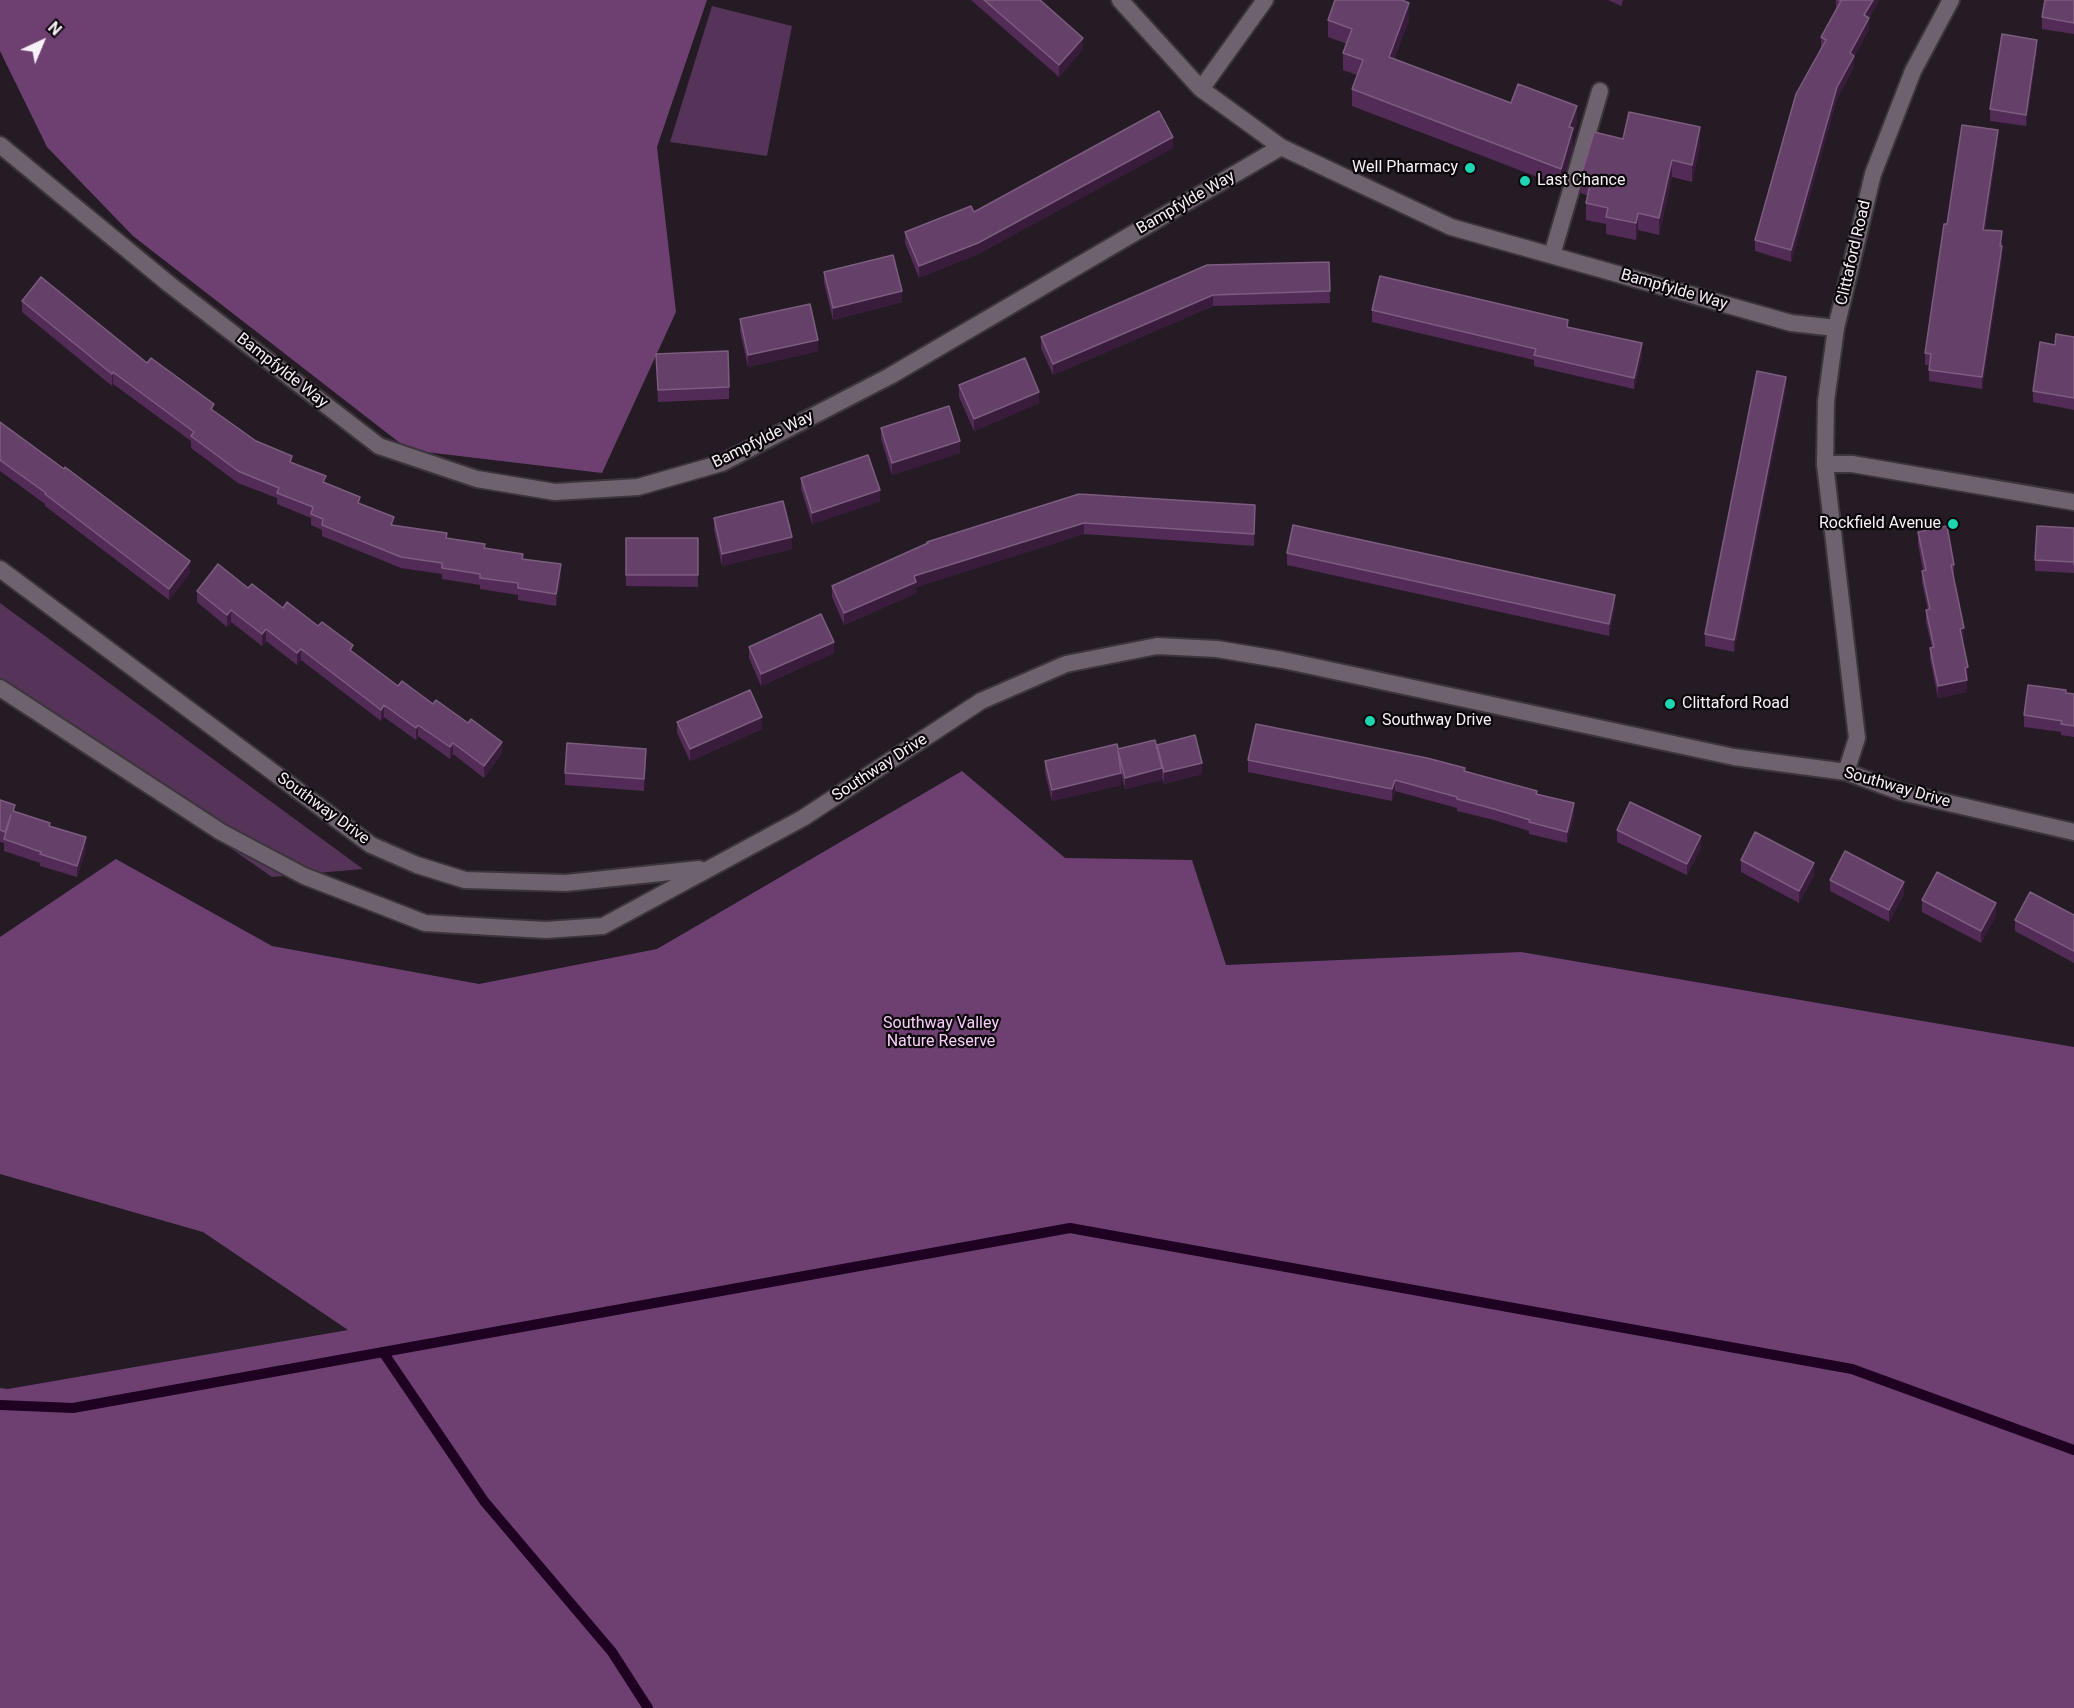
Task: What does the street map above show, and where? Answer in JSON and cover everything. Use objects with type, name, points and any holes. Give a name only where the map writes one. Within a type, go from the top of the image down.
[{"type":"street","name":"Bampfylde Way","points":[[1120,0],[1201,89],[1281,147],[1450,227],[1791,323],[1836,328]]},
{"type":"street","points":[[1201,89],[1265,0]]},
{"type":"street","name":"Clittaford Road","points":[[1846,772],[1857,738],[1825,464],[1826,401],[1836,328],[1873,174],[1913,71],[1951,0]]},
{"type":"street","points":[[1552,255],[1600,91]]},
{"type":"street","name":"Bampfylde Way","points":[[0,145],[169,284],[379,446],[477,479],[555,492],[638,487],[722,464],[890,376],[1281,147]]},
{"type":"street","points":[[1825,464],[1852,464],[2074,502]]},
{"type":"street","name":"Southway Drive","points":[[0,569],[371,845],[408,861],[465,880],[566,883],[706,869]]},
{"type":"street","name":"Southway Drive","points":[[0,688],[221,832],[304,876],[425,922],[546,930],[603,926],[803,818],[981,701],[1066,664],[1157,646],[1217,649],[1283,660],[1734,758],[1846,772],[1901,792],[2074,832]]},
{"type":"shaded area","points":[[712,6],[792,26],[767,156],[670,142]]},
{"type":"shaded area","points":[[0,603],[363,869],[272,877],[0,688]]},
{"type":"green space","points":[[0,0],[707,0],[657,147],[676,312],[602,473],[409,450],[133,236],[47,147],[0,51]]},
{"type":"green space","name":"Southway Valley Nature Reserve","points":[[962,771],[1065,858],[1192,860],[1226,965],[1521,952],[2074,1047],[2074,1708],[0,1708],[0,1388],[8,1389],[348,1330],[203,1232],[0,1174],[0,937],[116,859],[272,946],[479,984],[657,949]]},
{"type":"building","points":[[984,0],[1040,0],[1083,38],[1059,65]]},
{"type":"building","points":[[1335,0],[1402,0],[1409,3],[1389,57],[1511,103],[1518,84],[1577,106],[1569,127],[1573,128],[1561,169],[1352,89],[1363,60],[1343,53],[1352,29],[1328,20]]},
{"type":"building","points":[[1839,0],[1873,0],[1864,15],[1869,18],[1850,53],[1854,56],[1837,87],[1791,250],[1755,240],[1796,94],[1826,40],[1821,37],[1841,1]]},
{"type":"building","points":[[2045,0],[2074,0],[2074,23],[2042,17]]},
{"type":"building","points":[[2002,34],[2037,40],[2026,115],[1990,109]]},
{"type":"building","points":[[1159,111],[1173,137],[978,243],[919,266],[905,232],[971,206],[974,212]]},
{"type":"building","points":[[1629,112],[1700,127],[1692,165],[1672,160],[1659,218],[1638,213],[1636,223],[1606,217],[1608,208],[1586,203],[1591,180],[1581,176],[1594,132],[1623,139]]},
{"type":"building","points":[[1962,125],[1998,130],[1983,230],[2002,231],[2000,246],[2002,246],[1982,377],[1929,370],[1931,354],[1925,353],[1944,224],[1947,224]]},
{"type":"building","points":[[893,255],[902,291],[833,308],[824,272]]},
{"type":"building","points":[[1329,262],[1330,291],[1213,295],[1053,364],[1041,337],[1207,265]]},
{"type":"building","points":[[1380,276],[1568,320],[1567,327],[1642,343],[1634,378],[1534,355],[1536,349],[1372,310]]},
{"type":"building","points":[[41,277],[147,363],[151,358],[214,404],[211,409],[256,441],[292,456],[290,462],[326,476],[323,482],[360,497],[358,503],[394,517],[391,525],[447,533],[446,538],[485,544],[484,548],[523,554],[522,559],[561,564],[556,594],[518,588],[518,583],[480,578],[480,574],[442,568],[442,563],[401,557],[322,525],[323,519],[311,514],[313,507],[277,493],[279,488],[238,471],[191,436],[194,432],[113,372],[112,374],[22,301]]},
{"type":"building","points":[[810,304],[818,340],[748,355],[740,319]]},
{"type":"building","points":[[2056,334],[2074,337],[2074,398],[2033,391],[2040,342],[2055,345]]},
{"type":"building","points":[[728,351],[729,387],[658,390],[656,354]]},
{"type":"building","points":[[1025,358],[1039,392],[974,419],[959,385]]},
{"type":"building","points":[[1757,371],[1786,377],[1734,640],[1705,634]]},
{"type":"building","points":[[949,406],[960,441],[892,463],[881,428]]},
{"type":"building","points":[[0,422],[64,469],[65,467],[190,561],[169,589],[0,460]]},
{"type":"building","points":[[868,455],[880,490],[812,513],[801,478]]},
{"type":"building","points":[[1079,494],[1255,505],[1254,534],[1084,523],[914,576],[916,582],[844,613],[832,586],[927,542]]},
{"type":"building","points":[[783,501],[792,537],[722,554],[714,518]]},
{"type":"building","points":[[1293,525],[1615,595],[1609,624],[1287,553]]},
{"type":"building","points":[[1947,526],[1954,565],[1951,565],[1964,628],[1960,629],[1968,667],[1965,668],[1967,680],[1938,686],[1930,648],[1934,647],[1926,610],[1930,609],[1922,571],[1926,570],[1918,532]]},
{"type":"building","points":[[2037,526],[2074,528],[2074,562],[2035,560]]},
{"type":"building","points":[[626,538],[698,538],[698,575],[626,575]]},
{"type":"building","points":[[218,564],[248,588],[252,584],[283,608],[287,602],[318,626],[322,622],[353,645],[350,650],[398,686],[402,681],[433,704],[436,700],[468,723],[471,719],[502,742],[484,766],[453,743],[450,747],[418,725],[416,728],[384,705],[381,710],[301,649],[297,653],[266,629],[262,634],[231,610],[227,615],[197,591]]},
{"type":"building","points":[[821,614],[834,642],[761,674],[749,647]]},
{"type":"building","points":[[2028,685],[2066,690],[2066,693],[2074,694],[2074,726],[2061,724],[2062,721],[2024,715]]},
{"type":"building","points":[[750,690],[762,717],[690,749],[677,722]]},
{"type":"building","points":[[1256,724],[1427,758],[1465,768],[1464,771],[1537,791],[1536,794],[1574,803],[1567,832],[1395,780],[1392,789],[1248,760]]},
{"type":"building","points":[[1195,735],[1202,763],[1164,772],[1157,745]]},
{"type":"building","points":[[1155,740],[1162,768],[1125,778],[1118,751],[1121,773],[1052,790],[1045,761],[1117,744],[1118,749]]},
{"type":"building","points":[[567,743],[646,749],[644,779],[565,773]]},
{"type":"building","points":[[0,800],[15,805],[13,811],[50,823],[49,826],[86,837],[77,866],[4,839],[11,815],[5,832],[0,830]]},
{"type":"building","points":[[1630,802],[1701,836],[1687,864],[1617,830]]},
{"type":"building","points":[[1755,832],[1814,863],[1799,891],[1741,860]]},
{"type":"building","points":[[1845,851],[1904,882],[1889,910],[1830,880]]},
{"type":"building","points":[[1937,872],[1996,903],[1981,931],[1922,900]]},
{"type":"building","points":[[2030,892],[2074,915],[2074,951],[2015,920]]},
{"type":"waterway","points":[[0,1405],[73,1408],[1070,1228],[1852,1369],[2074,1450]]},
{"type":"waterway","points":[[383,1352],[484,1501],[612,1652],[648,1708]]},
{"type":"place","name":"Well Pharmacy","points":[[1470,168]]},
{"type":"place","name":"Last Chance","points":[[1525,181]]},
{"type":"place","name":"Rockfield Avenue","points":[[1953,524]]},
{"type":"place","name":"Clittaford Road","points":[[1670,704]]},
{"type":"place","name":"Southway Drive","points":[[1370,721]]}]
